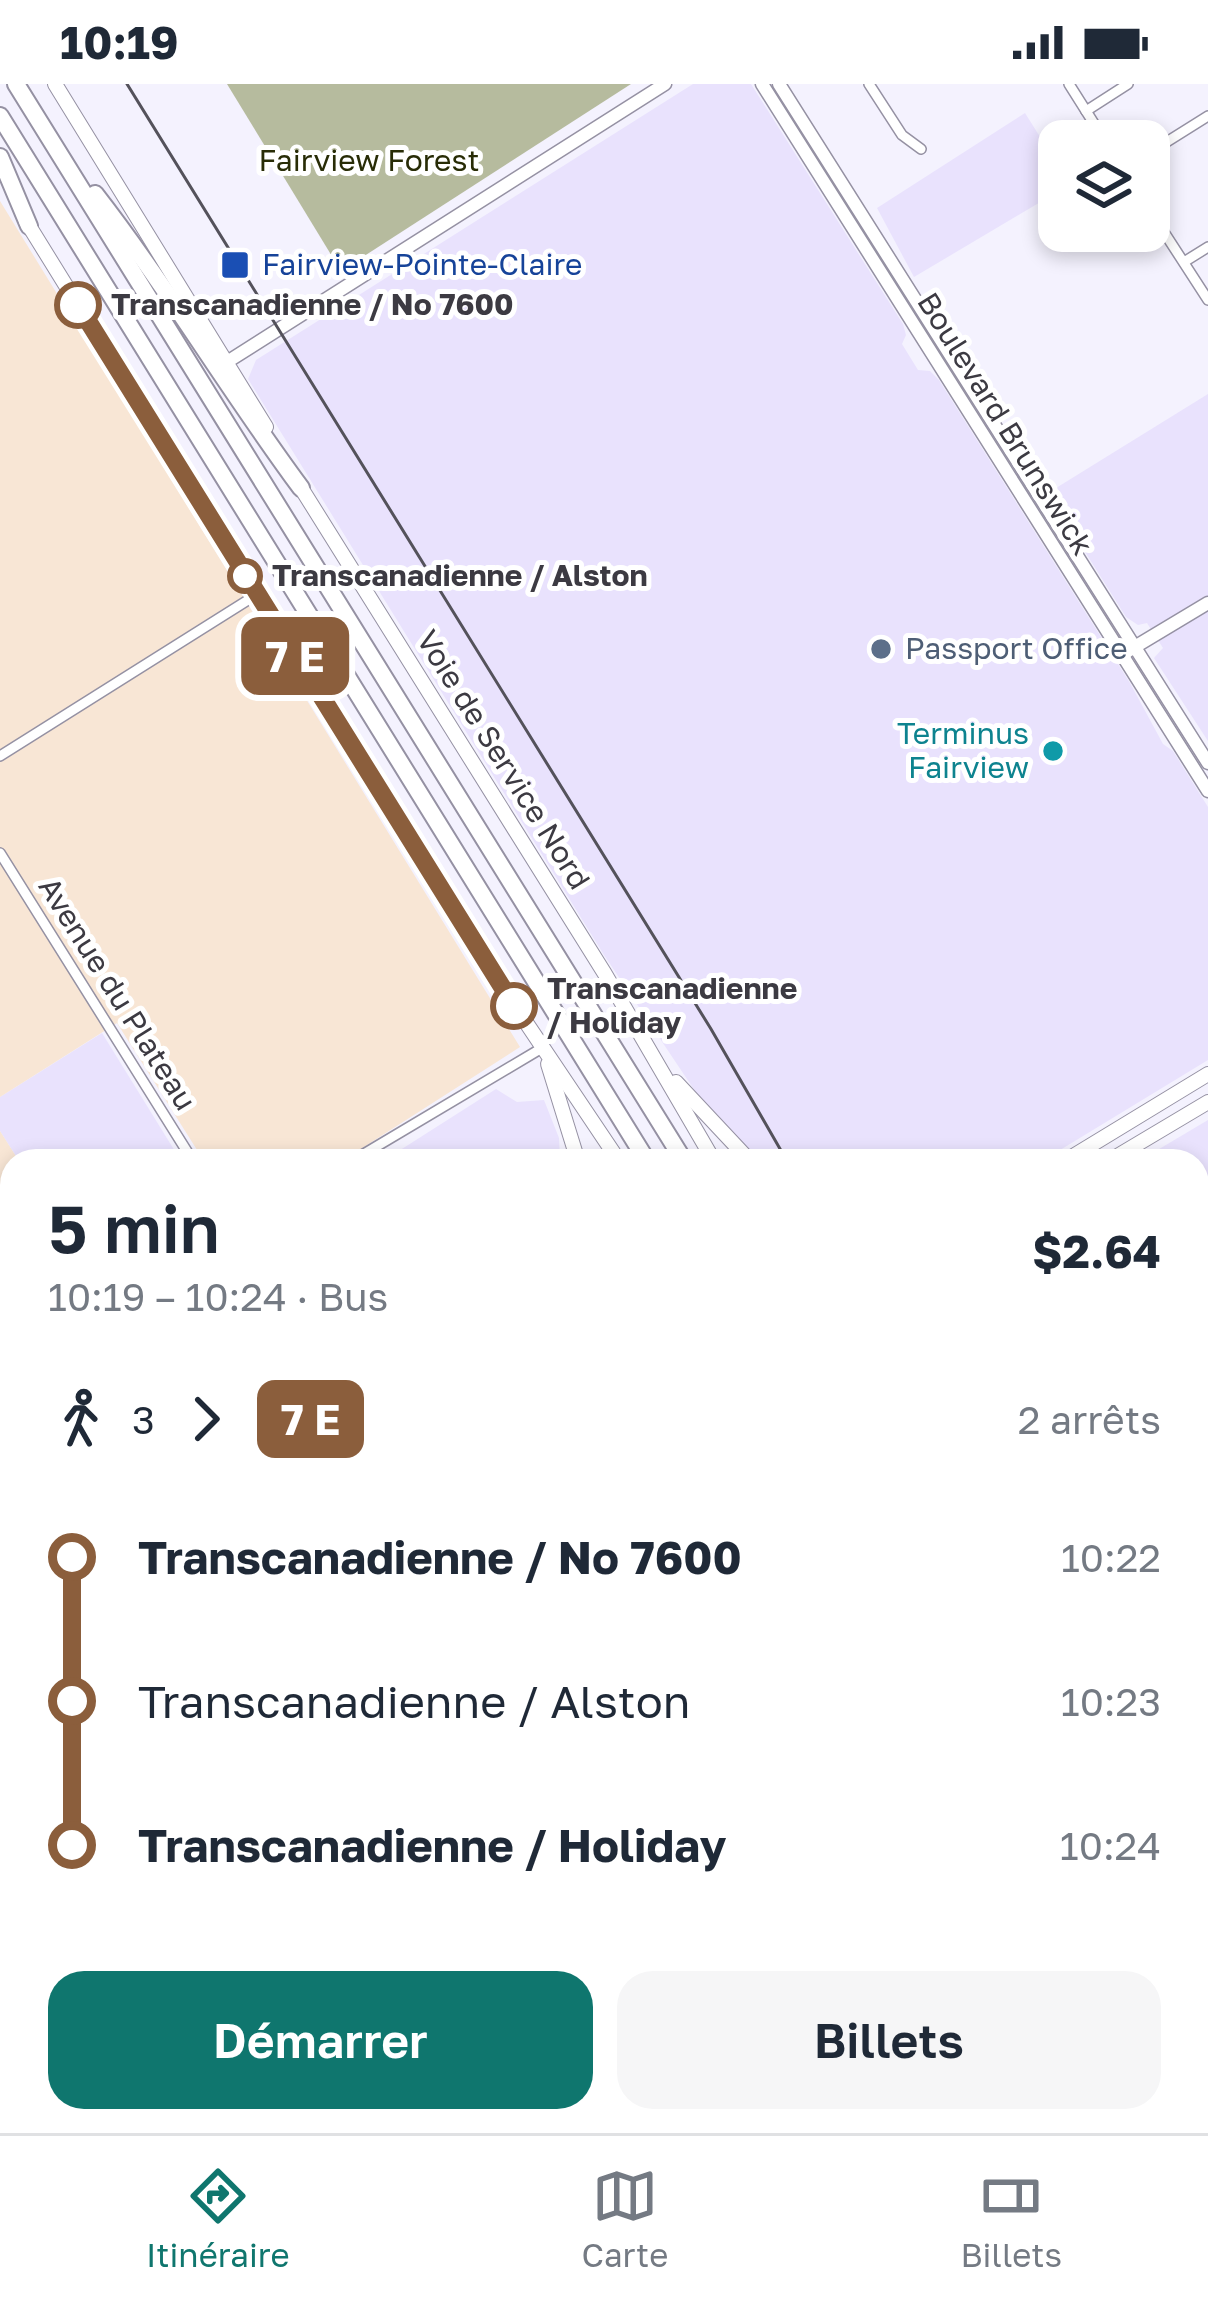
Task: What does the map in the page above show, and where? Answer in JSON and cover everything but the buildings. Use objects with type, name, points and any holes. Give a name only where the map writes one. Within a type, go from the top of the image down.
[{"type":"highway","points":[[16,84],[677,1149]]},
{"type":"highway","points":[[0,116],[640,1149]]},
{"type":"highway","points":[[42,127],[144,258],[235,399],[301,488]]},
{"type":"highway","points":[[0,157],[29,226]]},
{"type":"main road","name":"Voie de Service Nord","points":[[56,84],[660,1066]]},
{"type":"main road","points":[[0,180],[256,595],[611,1149]]},
{"type":"main road","points":[[542,1048],[575,1149]]},
{"type":"main road","points":[[660,1066],[707,1149]]},
{"type":"main road","points":[[660,1066],[739,1149]]},
{"type":"main road","points":[[1085,1149],[1208,1074]]},
{"type":"main road","points":[[1129,1149],[1208,1102]]},
{"type":"street","points":[[227,362],[665,84]]},
{"type":"street","name":"Boulevard Brunswick","points":[[762,84],[1129,651],[1208,763]]},
{"type":"street","name":"Boulevard Brunswick","points":[[779,84],[1129,651],[1208,791]]},
{"type":"street","points":[[868,84],[902,135],[921,149]]},
{"type":"street","points":[[1069,84],[1092,120]]},
{"type":"street","points":[[1086,111],[1128,84]]},
{"type":"street","points":[[1170,140],[1208,116]]},
{"type":"street","points":[[1170,241],[1208,300]]},
{"type":"street","points":[[1184,262],[1208,247]]},
{"type":"street","points":[[0,756],[256,595]]},
{"type":"street","points":[[1129,651],[1208,603]]},
{"type":"street","name":"Avenue du Plateau","points":[[0,853],[185,1149]]},
{"type":"street","points":[[372,1149],[542,1048]]},
{"type":"shaded area","points":[[693,84],[751,84],[903,324],[902,344],[918,370],[930,371],[939,380],[1130,683],[1163,744],[1173,751],[1208,807],[1208,1060],[1062,1149],[747,1149],[695,1091],[604,955],[248,379],[256,360]]},
{"type":"shaded area","points":[[1025,113],[1038,134],[1038,203],[914,277],[877,208]]},
{"type":"shaded area","points":[[0,201],[520,1047],[361,1149],[196,1149],[117,1023],[0,1097]]},
{"type":"shaded area","points":[[1208,394],[1208,741],[1154,658],[1163,648],[1147,623],[1138,625],[1126,617],[1048,493]]},
{"type":"shaded area","points":[[102,1033],[174,1149],[11,1149],[0,1131],[0,1097]]},
{"type":"shaded area","points":[[496,1089],[517,1102],[544,1100],[559,1149],[402,1149]]},
{"type":"shaded area","points":[[1208,1120],[1208,1149],[1159,1149]]},
{"type":"shaded area","points":[[0,1131],[11,1149],[0,1149]]},
{"type":"green space","name":"Fairview Forest","points":[[227,84],[631,84],[341,271]]},
{"type":"green space","points":[[815,157],[971,400],[971,402]]},
{"type":"tram line","points":[[127,84],[711,1029],[780,1149]]},
{"type":"bus line","points":[[78,305],[514,1006]]},
{"type":"place","name":"Fairview-Pointe-Claire","points":[[235,265]]},
{"type":"place","name":"Transcanadienne / No 7600","points":[[78,305]]},
{"type":"place","name":"Transcanadienne / Alston","points":[[245,576]]},
{"type":"place","name":"Passport Office","points":[[881,649]]},
{"type":"place","name":"Terminus Fairview","points":[[1053,751]]},
{"type":"place","name":"Transcanadienne / Holiday","points":[[514,1006]]}]
